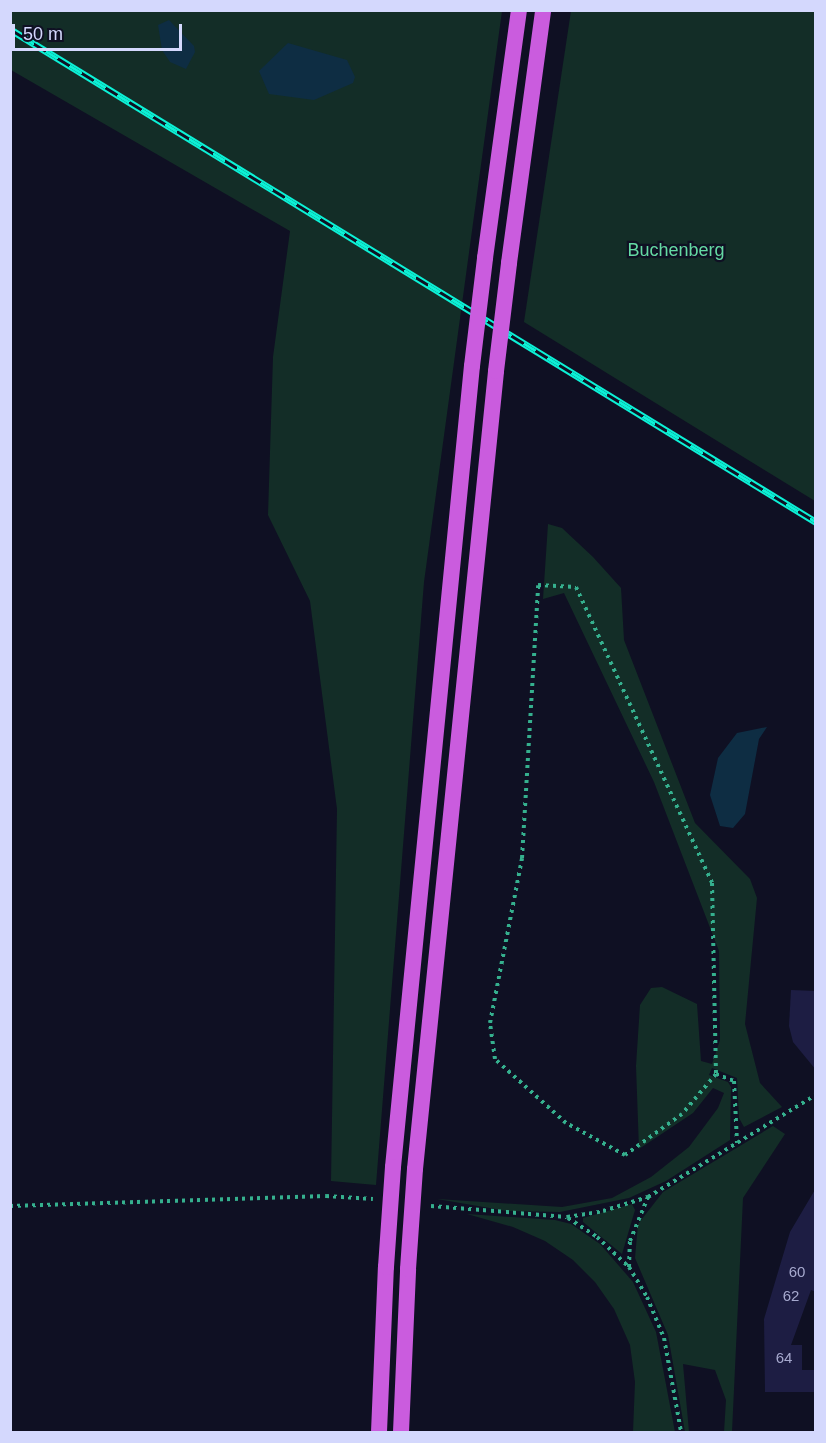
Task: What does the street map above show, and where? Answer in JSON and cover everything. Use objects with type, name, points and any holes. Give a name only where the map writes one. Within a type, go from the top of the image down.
[{"type":"highway","points":[[379,1432],[393,1167],[472,366],[519,10]]},
{"type":"highway","points":[[401,1432],[415,1169],[496,371],[543,10]]},
{"type":"path","points":[[538,585],[576,587],[712,883],[716,1074],[682,1114],[625,1155],[566,1123],[495,1059],[490,1023],[522,858],[538,585]]},
{"type":"path","points":[[716,1074],[734,1081],[736,1143]]},
{"type":"path","points":[[421,1205],[567,1218],[648,1197],[816,1095]]},
{"type":"path","points":[[10,1206],[326,1196],[376,1199]]},
{"type":"path","points":[[629,1267],[630,1240],[648,1197]]},
{"type":"path","points":[[567,1218],[597,1237],[629,1267],[664,1338],[681,1432]]},
{"type":"green space","points":[[11,11],[502,11],[424,582],[376,1185],[331,1181],[337,809],[310,601],[268,515],[273,357],[290,231],[11,70]]},
{"type":"green space","name":"Buchenberg","points":[[571,11],[815,11],[815,501],[524,322]]},
{"type":"green space","points":[[548,524],[562,528],[621,588],[624,640],[695,823],[750,879],[757,898],[745,1024],[760,1083],[782,1107],[744,1127],[739,1118],[737,1078],[712,1068],[709,1075],[728,1082],[731,1087],[730,1140],[666,1181],[629,1198],[560,1212],[507,1211],[437,1199],[562,1207],[612,1198],[651,1177],[689,1147],[718,1108],[724,1093],[713,1088],[693,1113],[639,1149],[636,1066],[640,1005],[651,988],[662,987],[697,1004],[701,1061],[712,1064],[720,1040],[719,951],[654,782],[564,593],[543,599]]},
{"type":"green space","points":[[773,1126],[785,1134],[743,1198],[732,1432],[724,1432],[726,1400],[715,1370],[683,1364],[689,1432],[685,1432],[668,1335],[635,1258],[638,1224],[663,1192]]},
{"type":"green space","points":[[632,1204],[635,1210],[622,1254],[583,1222],[583,1218]]},
{"type":"green space","points":[[467,1214],[555,1220],[571,1224],[600,1244],[633,1282],[656,1332],[675,1432],[633,1432],[635,1382],[630,1345],[614,1309],[595,1282],[573,1260],[545,1241],[513,1227]]},
{"type":"water","points":[[169,20],[194,46],[195,52],[186,69],[170,62],[162,50],[158,25]]},
{"type":"water","points":[[288,43],[347,60],[355,77],[353,83],[314,100],[269,94],[259,71]]},
{"type":"water","points":[[767,727],[759,739],[745,814],[733,828],[720,826],[710,795],[718,758],[737,733]]},
{"type":"building","points":[[791,990],[816,991],[816,1070],[793,1042],[789,1026]]},
{"type":"building","points":[[816,1188],[816,1292],[811,1290],[791,1345],[802,1345],[802,1370],[816,1370],[816,1392],[765,1392],[764,1319],[790,1232]]},
{"type":"railway","points":[[10,29],[816,522]]}]
